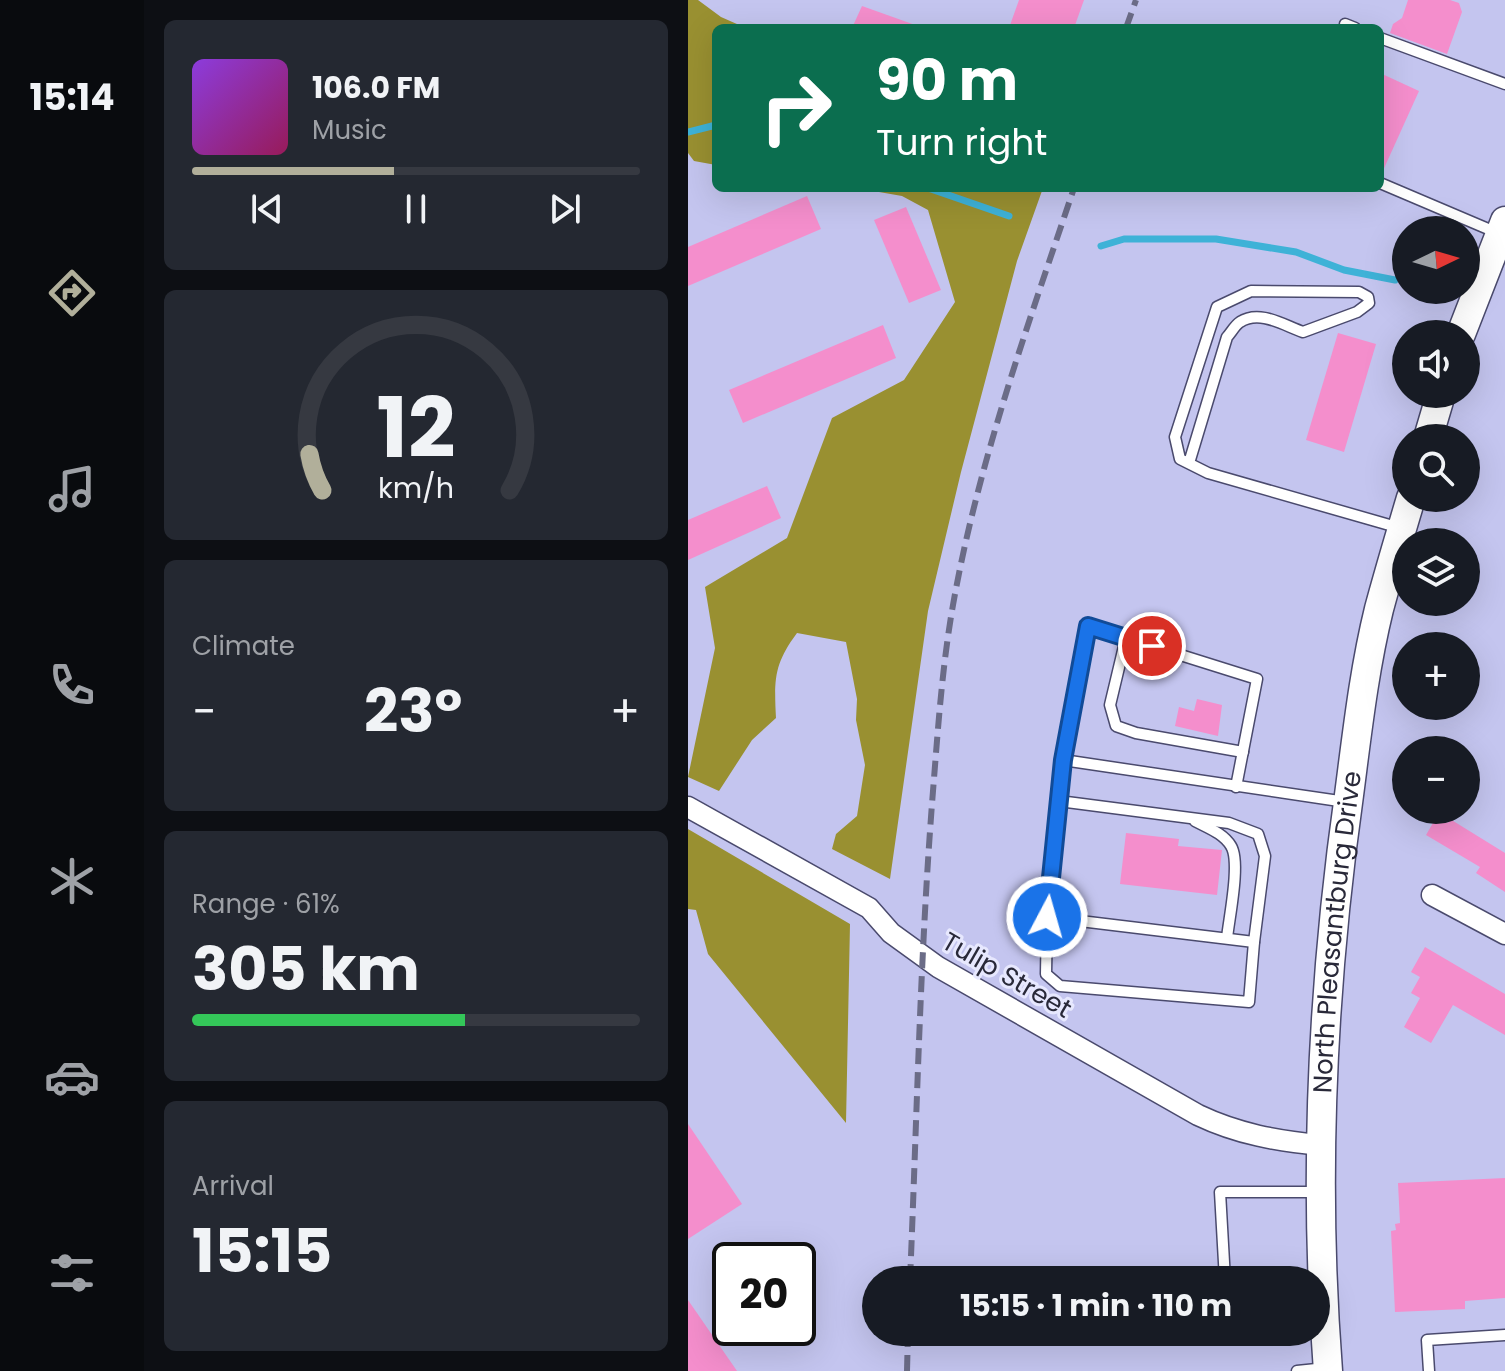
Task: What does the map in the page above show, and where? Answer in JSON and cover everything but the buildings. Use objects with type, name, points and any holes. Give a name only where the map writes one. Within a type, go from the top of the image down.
[{"type":"main road","points":[[1467,320],[1503,231]]},
{"type":"main road","name":"North Pleasantburg Drive","points":[[1402,528],[1407,512]]},
{"type":"main road","name":"North Pleasantburg Drive","points":[[1320,1266],[1321,1085],[1340,854],[1379,611],[1392,564]]},
{"type":"main road","name":"North Pleasantburg Drive","points":[[1325,1346],[1328,1370]]},
{"type":"street","name":"Tulip Street","points":[[688,807],[869,908],[891,933],[938,967],[1198,1115],[1226,1128],[1273,1140],[1321,1145]]},
{"type":"street","points":[[1432,895],[1505,934]]},
{"type":"lane","points":[[1384,39],[1505,84]]},
{"type":"lane","points":[[1384,185],[1503,231]]},
{"type":"lane","points":[[1189,463],[1227,337],[1239,322],[1255,317],[1271,319],[1303,332],[1357,312],[1369,303],[1368,297],[1345,290],[1251,291],[1217,307],[1175,437],[1180,459],[1208,473],[1402,528]]},
{"type":"lane","points":[[1059,801],[1229,823],[1258,834],[1265,856],[1249,1002],[1060,986],[1046,974],[1047,917],[1063,760],[1088,626],[1257,679],[1236,787]]},
{"type":"lane","points":[[1126,638],[1110,705],[1116,726],[1136,733],[1243,752]]},
{"type":"lane","points":[[1063,760],[1348,802]]},
{"type":"lane","points":[[1189,818],[1222,835],[1233,848],[1227,938]]},
{"type":"lane","points":[[1047,917],[1254,942]]},
{"type":"lane","points":[[1224,1266],[1220,1192],[1321,1192]]},
{"type":"lane","points":[[1429,1371],[1427,1340],[1505,1335]]},
{"type":"lane","points":[[1297,1371],[1328,1370]]},
{"type":"shaded area","points":[[688,0],[698,0],[737,24],[712,24],[712,164],[694,161],[688,153]]},
{"type":"shaded area","points":[[879,192],[1042,192],[1017,261],[928,611],[890,879],[832,849],[836,834],[857,816],[865,765],[846,642],[797,633],[777,672],[776,718],[752,740],[719,791],[688,777],[715,648],[705,587],[787,538],[832,418],[904,380],[955,302],[928,210],[902,196]]},
{"type":"shaded area","points":[[688,829],[850,924],[846,1123],[708,954],[696,910],[688,909]]},
{"type":"waterway","points":[[688,132],[712,126]]},
{"type":"waterway","points":[[940,192],[1009,216]]},
{"type":"waterway","points":[[1101,246],[1124,239],[1216,239],[1296,252],[1344,270],[1392,279]]},
{"type":"railway","points":[[1127,24],[1136,0]]},
{"type":"railway","points":[[911,1266],[929,852],[949,628],[963,552],[990,447],[1073,192]]},
{"type":"railway","points":[[907,1371],[908,1346]]},
{"type":"route","points":[[1047,917],[1063,760],[1088,626],[1152,646]]}]
